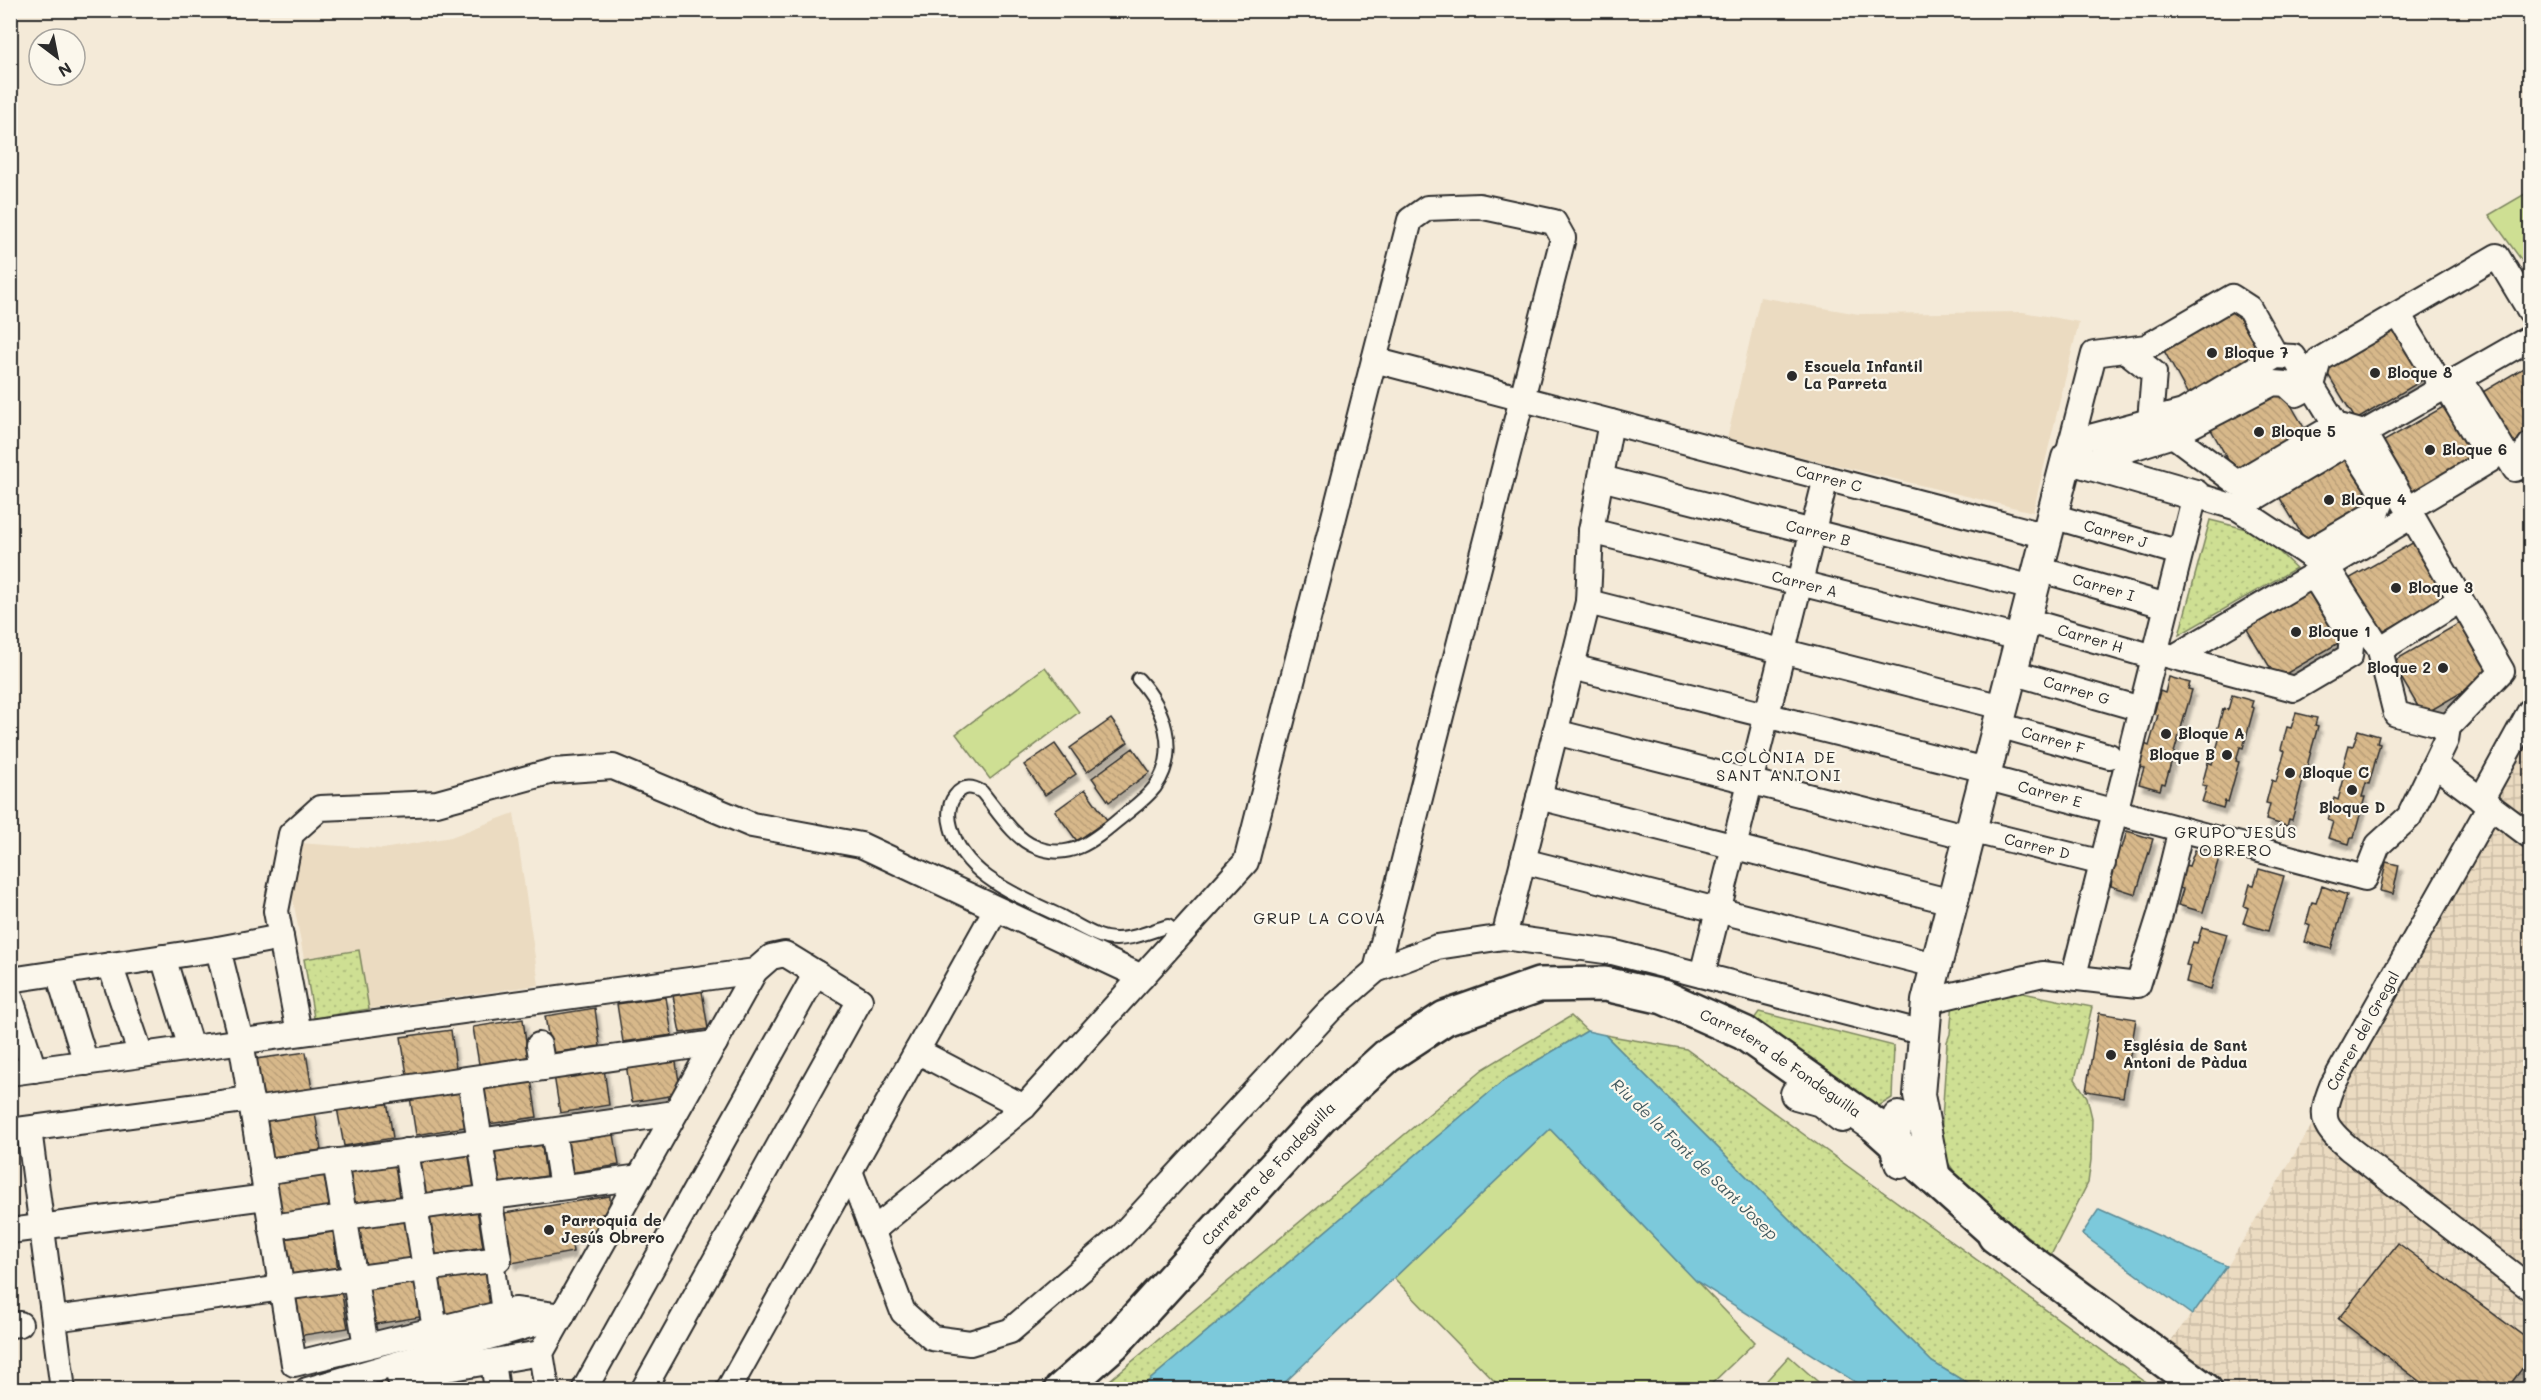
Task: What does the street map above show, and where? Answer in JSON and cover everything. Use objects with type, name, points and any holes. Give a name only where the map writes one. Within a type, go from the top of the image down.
[{"type":"main road","name":"Carretera de Fondeguilla","points":[[1061,1389],[1113,1344],[1321,1116],[1387,1056],[1445,1018],[1505,999],[1539,985],[1605,984],[1663,998],[1744,1033],[1902,1128],[2012,1248]]},
{"type":"main road","name":"Carretera de Fondeguilla","points":[[1505,999],[1606,998],[1660,1012],[1726,1046],[1796,1094],[1902,1128],[1935,1178],[2012,1248],[2205,1389]]},
{"type":"street","points":[[872,1231],[1024,1107],[1246,862],[1410,220],[1427,208],[1479,206],[1554,222],[1563,238],[1376,970]]},
{"type":"street","points":[[2074,454],[2173,435],[2273,383],[2286,384],[2297,394],[2312,386],[2319,360],[2497,256],[2530,310]]},
{"type":"street","points":[[1902,1128],[1935,965],[2049,526],[2074,454],[2094,354],[2146,347],[2232,297],[2249,308],[2276,356]]},
{"type":"street","points":[[2398,314],[2516,468],[2530,445]]},
{"type":"street","points":[[2364,433],[2530,338]]},
{"type":"street","points":[[2125,350],[2154,373],[2150,421]]},
{"type":"street","points":[[2074,454],[2150,421],[2183,412],[2276,356],[2294,357],[2336,425],[2364,433],[2502,671],[2448,727],[2446,740],[2435,765],[2530,837]]},
{"type":"street","name":"Carrer C","points":[[1374,360],[1826,478],[2049,526]]},
{"type":"street","points":[[2327,567],[2490,460],[2450,384]]},
{"type":"street","points":[[1504,937],[1588,602],[1591,531],[1611,422]]},
{"type":"street","points":[[2173,435],[2237,483],[2336,425]]},
{"type":"street","points":[[2238,508],[2342,446],[2354,450],[2384,496],[2378,511],[2306,553]]},
{"type":"street","points":[[2074,454],[2238,508],[2327,567],[2380,650],[2396,714],[2448,727]]},
{"type":"street","name":"Carrer B","points":[[1601,478],[1813,532],[2036,579]]},
{"type":"street","points":[[1702,975],[1826,478]]},
{"type":"street","points":[[2074,975],[2141,710],[2161,656],[2167,606],[2195,495]]},
{"type":"street","name":"Carrer J","points":[[2049,526],[2180,553]]},
{"type":"street","name":"Carrer A","points":[[1591,531],[1800,583],[2023,629]]},
{"type":"street","name":"Carrer H","points":[[2023,629],[2161,656],[2294,689],[2350,656],[2352,637],[2319,584],[2310,577],[2161,656]]},
{"type":"street","name":"Carrer I","points":[[2036,579],[2167,606]]},
{"type":"street","points":[[2380,650],[2460,600]]},
{"type":"street","name":"Carrer F","points":[[1588,602],[1782,651],[2000,716],[2109,756]]},
{"type":"street","name":"Carrer E","points":[[1572,667],[1985,774],[2115,812],[2365,878],[2378,845],[2409,817],[2435,765]]},
{"type":"street","name":"Carrer G","points":[[2011,672],[2141,710]]},
{"type":"street","name":"Carrer del Gregal","points":[[2530,711],[2485,803],[2332,1086],[2323,1108],[2329,1131],[2530,1288]]},
{"type":"street","name":"Carrer D","points":[[1555,732],[1750,782],[2103,863]]},
{"type":"street","points":[[299,1033],[276,911],[291,834],[321,808],[437,803],[553,771],[613,767],[752,825],[861,845],[1142,976]]},
{"type":"street","points":[[1539,797],[1952,902]]},
{"type":"street","points":[[1927,1001],[2043,974],[2074,975],[2138,986],[2160,915],[2181,829]]},
{"type":"street","points":[[1523,861],[1935,965]]},
{"type":"street","points":[[728,1389],[996,909]]},
{"type":"street","points":[[10,980],[218,949],[281,937]]},
{"type":"street","points":[[850,1171],[903,1312],[932,1338],[970,1343],[1010,1331],[1121,1236],[1330,1010],[1376,970],[1437,947],[1504,937],[1612,952],[1923,1033]]},
{"type":"street","points":[[218,949],[241,1041],[294,1364],[515,1310],[562,1316]]},
{"type":"street","points":[[547,1389],[541,1353],[755,971],[771,957],[785,954],[860,1000],[643,1389]]},
{"type":"street","points":[[162,957],[190,1048]]},
{"type":"street","points":[[110,965],[141,1055]]},
{"type":"street","points":[[10,996],[22,1072],[755,971]]},
{"type":"street","points":[[58,973],[86,1063]]},
{"type":"street","points":[[584,1389],[816,973]]},
{"type":"street","points":[[63,1389],[42,1227],[20,1130],[470,1079],[541,1056],[715,1043]]},
{"type":"street","points":[[916,1052],[1024,1107]]},
{"type":"street","points":[[54,1319],[499,1259],[470,1079]]},
{"type":"street","points":[[262,1172],[675,1113]]},
{"type":"street","points":[[553,1131],[562,1187]]},
{"type":"street","points":[[406,1151],[435,1329]]},
{"type":"street","points":[[335,1161],[366,1346]]},
{"type":"street","points":[[271,1227],[640,1177]]},
{"type":"street","points":[[10,1231],[266,1197]]},
{"type":"street","points":[[494,1259],[501,1313]]},
{"type":"street","points":[[399,1377],[562,1316]]},
{"type":"street","points":[[307,1389],[399,1377],[448,1379],[493,1362],[541,1353]]},
{"type":"street","points":[[493,1362],[497,1389]]},
{"type":"lane","points":[[1138,679],[1152,694],[1166,725],[1167,747],[1162,776],[1145,798],[1093,841],[1067,852],[1037,848],[1024,841],[982,792],[974,787],[967,787],[954,797],[949,817],[955,843],[969,863],[1016,895],[1104,938],[1135,936],[1168,926],[1179,936]]},
{"type":"shaded area","points":[[1760,297],[1859,314],[2023,312],[2079,322],[2033,512],[1727,439]]},
{"type":"shaded area","points":[[2530,701],[2530,1389],[2234,1389],[2169,1343],[2226,1269],[2331,1093]]},
{"type":"shaded area","points":[[514,813],[539,985],[369,1009],[359,950],[304,959],[291,889],[299,843],[383,849],[451,837]]},
{"type":"green space","points":[[2530,191],[2530,272],[2489,215]]},
{"type":"green space","points":[[2210,520],[2258,532],[2296,568],[2179,635]]},
{"type":"green space","points":[[1045,667],[1079,712],[990,779],[956,734]]},
{"type":"green space","points":[[359,950],[369,1009],[314,1018],[304,959]]},
{"type":"green space","points":[[2023,993],[2092,1007],[2075,1079],[2087,1097],[2092,1118],[2088,1183],[2051,1255],[1965,1187],[1940,1151],[1947,1042],[1953,1002]]},
{"type":"green space","points":[[1759,1012],[1894,1046],[1892,1098],[1872,1110],[1744,1033]]},
{"type":"green space","points":[[1571,1016],[1587,1031],[1503,1081],[1139,1389],[1098,1390],[1483,1069]]},
{"type":"green space","points":[[1605,1035],[1686,1049],[2155,1389],[1977,1389],[1932,1362]]},
{"type":"green space","points":[[1550,1129],[1755,1342],[1706,1389],[1502,1389],[1394,1278]]},
{"type":"green space","points":[[1789,1356],[1826,1389],[1759,1389]]},
{"type":"water","name":"Riu de la Font de Sant Josep","points":[[1587,1031],[1605,1035],[1932,1362],[1977,1389],[1866,1389],[1696,1281],[1550,1129],[1278,1389],[1139,1389],[1503,1081]]},
{"type":"water","points":[[2099,1209],[2227,1266],[2192,1315],[2082,1234]]},
{"type":"building","name":"Bloque 7","points":[[2233,307],[2263,360],[2191,400],[2161,345]]},
{"type":"building","name":"Bloque 8","points":[[2395,326],[2426,378],[2356,420],[2324,368]]},
{"type":"building","points":[[2530,364],[2530,436],[2513,447],[2481,393]]},
{"type":"building","name":"Bloque 5","points":[[2280,386],[2310,438],[2239,479],[2209,426]]},
{"type":"building","name":"Bloque 6","points":[[2450,403],[2480,455],[2411,497],[2379,444]]},
{"type":"building","name":"Bloque 4","points":[[2348,453],[2379,505],[2310,548],[2278,495]]},
{"type":"building","name":"Bloque 3","points":[[2416,541],[2447,595],[2376,636],[2345,581]]},
{"type":"building","name":"Bloque 1","points":[[2315,585],[2347,638],[2277,679],[2245,626]]},
{"type":"building","name":"Bloque 2","points":[[2463,621],[2493,674],[2423,715],[2392,662]]},
{"type":"building","name":"Bloque A","points":[[2169,677],[2190,683],[2188,689],[2192,690],[2165,784],[2162,783],[2160,790],[2139,784],[2144,768],[2139,767],[2145,744],[2149,746],[2158,715],[2154,714],[2160,691],[2165,693]]},
{"type":"building","name":"Bloque B","points":[[2232,695],[2253,701],[2251,707],[2254,708],[2243,748],[2240,747],[2236,761],[2239,762],[2228,802],[2225,801],[2223,808],[2202,802],[2207,786],[2202,785],[2208,762],[2212,764],[2221,733],[2217,731],[2223,709],[2228,710]]},
{"type":"building","name":"Bloque C","points":[[2296,713],[2317,718],[2315,725],[2318,726],[2307,766],[2304,766],[2300,779],[2303,780],[2292,820],[2289,819],[2287,826],[2266,820],[2270,804],[2266,803],[2272,780],[2276,782],[2285,751],[2281,749],[2287,727],[2291,728]]},
{"type":"building","points":[[1111,719],[1128,742],[1087,772],[1070,748]]},
{"type":"building","name":"Bloque D","points":[[2358,730],[2379,736],[2377,743],[2380,744],[2369,784],[2366,783],[2362,797],[2365,797],[2354,837],[2351,837],[2349,844],[2328,838],[2333,822],[2328,820],[2334,798],[2338,800],[2347,768],[2343,767],[2349,745],[2353,746]]},
{"type":"building","points":[[1055,744],[1076,774],[1045,795],[1024,765]]},
{"type":"building","points":[[1133,748],[1150,772],[1109,802],[1092,778]]},
{"type":"building","points":[[1085,789],[1107,820],[1077,841],[1055,811]]},
{"type":"building","points":[[2127,831],[2153,839],[2136,894],[2111,886],[2117,846],[2122,848]]},
{"type":"building","points":[[2195,850],[2219,858],[2203,912],[2178,905],[2183,889],[2179,888],[2185,865],[2189,866]]},
{"type":"building","points":[[2386,862],[2399,865],[2393,894],[2380,891]]},
{"type":"building","points":[[2259,869],[2284,876],[2268,931],[2243,923],[2248,908],[2244,906],[2250,884],[2254,885]]},
{"type":"building","points":[[2322,886],[2347,895],[2331,949],[2305,942],[2310,926],[2306,924],[2312,902],[2316,903]]},
{"type":"building","points":[[2202,927],[2227,934],[2211,989],[2186,982],[2190,966],[2186,965],[2193,942],[2197,943]]},
{"type":"building","points":[[702,991],[708,1029],[680,1033],[673,996]]},
{"type":"building","points":[[666,997],[672,1035],[623,1042],[617,1004]]},
{"type":"building","points":[[595,1008],[600,1046],[551,1053],[545,1016]]},
{"type":"building","name":"Església de Sant Antoni de Pàdua","points":[[2099,1013],[2136,1019],[2123,1097],[2086,1091]]},
{"type":"building","points":[[523,1019],[528,1057],[479,1064],[473,1027]]},
{"type":"building","points":[[451,1030],[456,1068],[407,1075],[401,1037]]},
{"type":"building","points":[[306,1052],[312,1090],[262,1097],[256,1059]]},
{"type":"building","points":[[675,1056],[680,1088],[675,1095],[632,1102],[626,1064]]},
{"type":"building","points":[[604,1068],[609,1105],[560,1113],[554,1075]]},
{"type":"building","points":[[531,1079],[537,1117],[488,1124],[482,1086]]},
{"type":"building","points":[[459,1090],[465,1127],[416,1135],[410,1097]]},
{"type":"building","points":[[387,1101],[393,1138],[344,1146],[337,1108]]},
{"type":"building","points":[[315,1112],[321,1150],[271,1157],[265,1119]]},
{"type":"building","points":[[613,1128],[619,1165],[569,1173],[563,1135]]},
{"type":"building","points":[[541,1139],[546,1176],[497,1184],[491,1146]]},
{"type":"building","points":[[468,1150],[474,1188],[425,1195],[419,1158]]},
{"type":"building","points":[[396,1161],[402,1199],[352,1206],[347,1168]]},
{"type":"building","points":[[324,1172],[330,1210],[280,1217],[275,1180]]},
{"type":"building","name":"Parroquia de Jesús Obrero","points":[[610,1196],[610,1213],[602,1214],[604,1220],[597,1221],[599,1229],[586,1231],[587,1236],[571,1238],[573,1252],[512,1263],[504,1213]]},
{"type":"building","points":[[477,1209],[483,1247],[434,1255],[428,1217]]},
{"type":"building","points":[[405,1220],[411,1258],[362,1266],[355,1228]]},
{"type":"building","points":[[333,1232],[338,1270],[289,1277],[283,1239]]},
{"type":"building","points":[[2398,1243],[2530,1341],[2530,1358],[2506,1390],[2431,1390],[2338,1319]]},
{"type":"building","points":[[486,1268],[492,1306],[443,1314],[437,1276]]},
{"type":"building","points":[[414,1280],[420,1317],[370,1325],[364,1287]]},
{"type":"building","points":[[341,1290],[348,1328],[298,1336],[292,1298]]},
{"type":"place","name":"Bloque 7","points":[[2212,353]]},
{"type":"place","name":"Bloque 8","points":[[2375,373]]},
{"type":"place","name":"Escuela Infantil La Parreta","points":[[1792,376]]},
{"type":"place","name":"Bloque 5","points":[[2259,432]]},
{"type":"place","name":"Bloque 6","points":[[2430,450]]},
{"type":"place","name":"Bloque 4","points":[[2329,500]]},
{"type":"place","name":"Bloque 3","points":[[2396,588]]},
{"type":"place","name":"Bloque 1","points":[[2296,632]]},
{"type":"place","name":"Bloque 2","points":[[2443,668]]},
{"type":"place","name":"Bloque A","points":[[2166,734]]},
{"type":"place","name":"Bloque B","points":[[2227,755]]},
{"type":"place","name":"Bloque C","points":[[2290,773]]},
{"type":"place","name":"Bloque D","points":[[2352,790]]},
{"type":"place","name":"Església de Sant Antoni de Pàdua","points":[[2111,1055]]},
{"type":"place","name":"Parroquia de Jesús Obrero","points":[[549,1230]]},
{"type":"district","name":"COLÒNIA DE SANT ANTONI","points":[[1779,766]]},
{"type":"district","name":"GRUPO JESÚS OBRERO","points":[[2236,841]]},
{"type":"district","name":"GRUP LA COVA","points":[[1320,918]]}]
